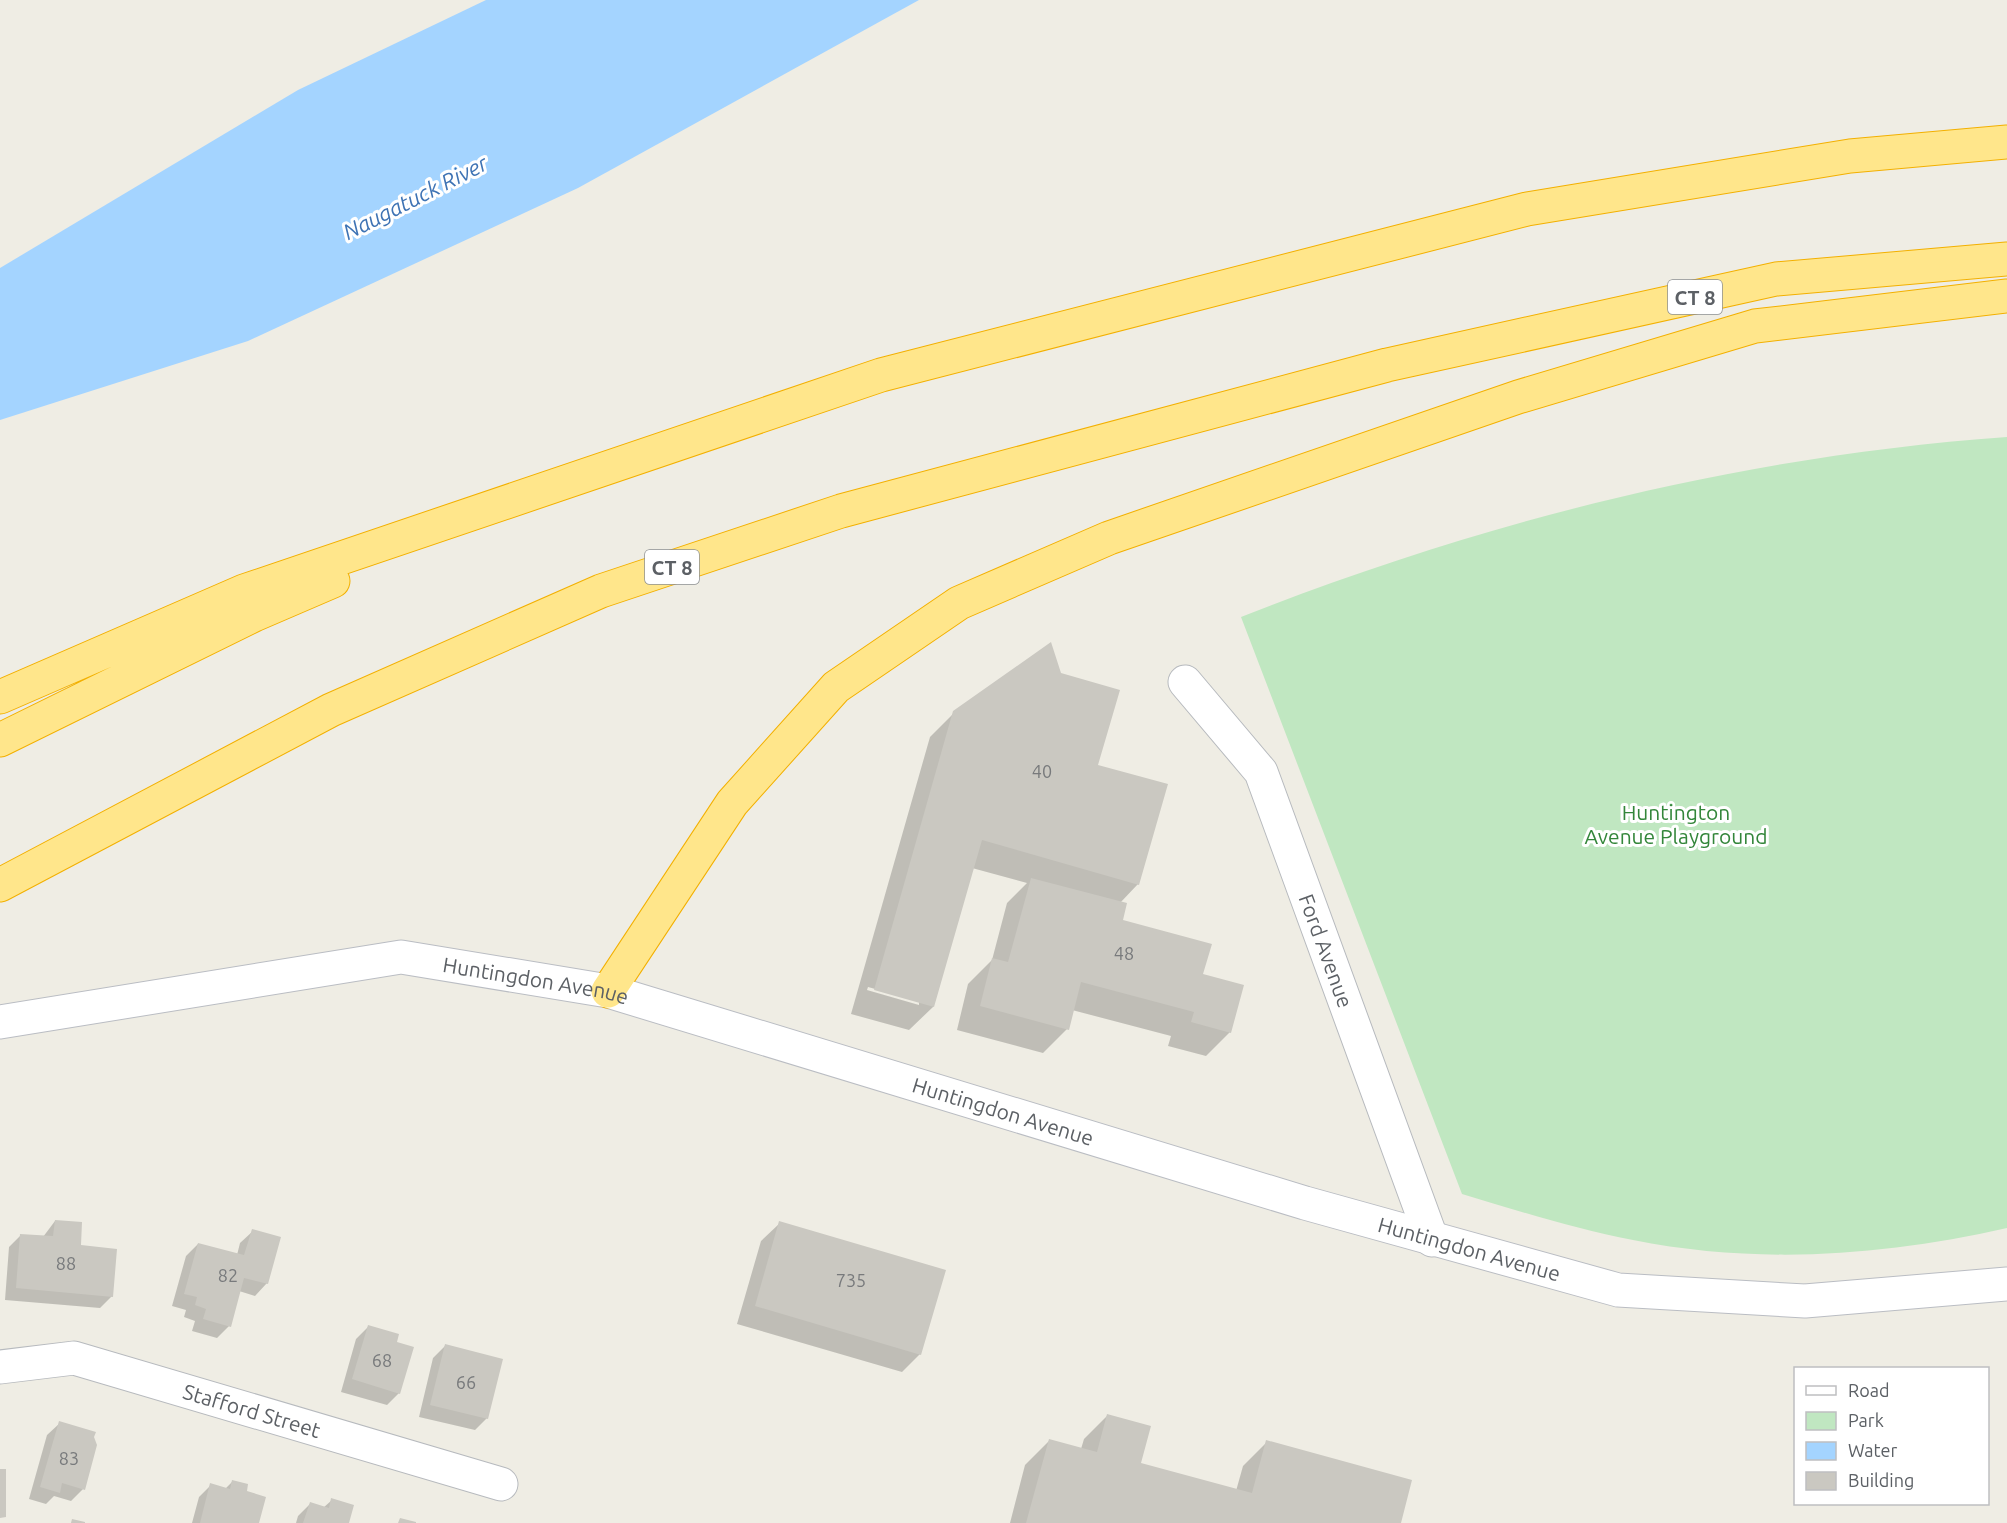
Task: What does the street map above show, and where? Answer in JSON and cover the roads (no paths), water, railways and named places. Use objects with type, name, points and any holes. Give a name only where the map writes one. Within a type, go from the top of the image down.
[{"type":"highway","points":[[0,697],[244,591],[881,375],[1527,209],[1850,156],[2007,142]]},
{"type":"highway","name":"CT 8","points":[[0,885],[342,705],[601,591],[841,511],[1387,365],[1765,281],[2007,259]]},
{"type":"highway","points":[[608,991],[732,803],[836,687],[959,603],[1120,534],[1518,397],[1755,326],[2007,296]]},
{"type":"highway","points":[[0,740],[254,615],[552,485]]},
{"type":"main road","name":"Ford Avenue","points":[[1185,682],[1261,772],[1432,1240]]},
{"type":"main road","name":"Huntingdon Avenue","points":[[0,1022],[402,957],[608,991],[1432,1240],[1618,1290],[1806,1301],[2007,1284]]},
{"type":"main road","name":"Stafford Street","points":[[0,1367],[74,1358],[501,1484]]},
{"type":"water","name":"Naugatuck River","points":[[486,0],[919,0],[578,188],[248,341],[0,420],[0,268],[298,90]]},
{"type":"park label","name":"Huntington Avenue Playground","points":[[1676,824]]}]
